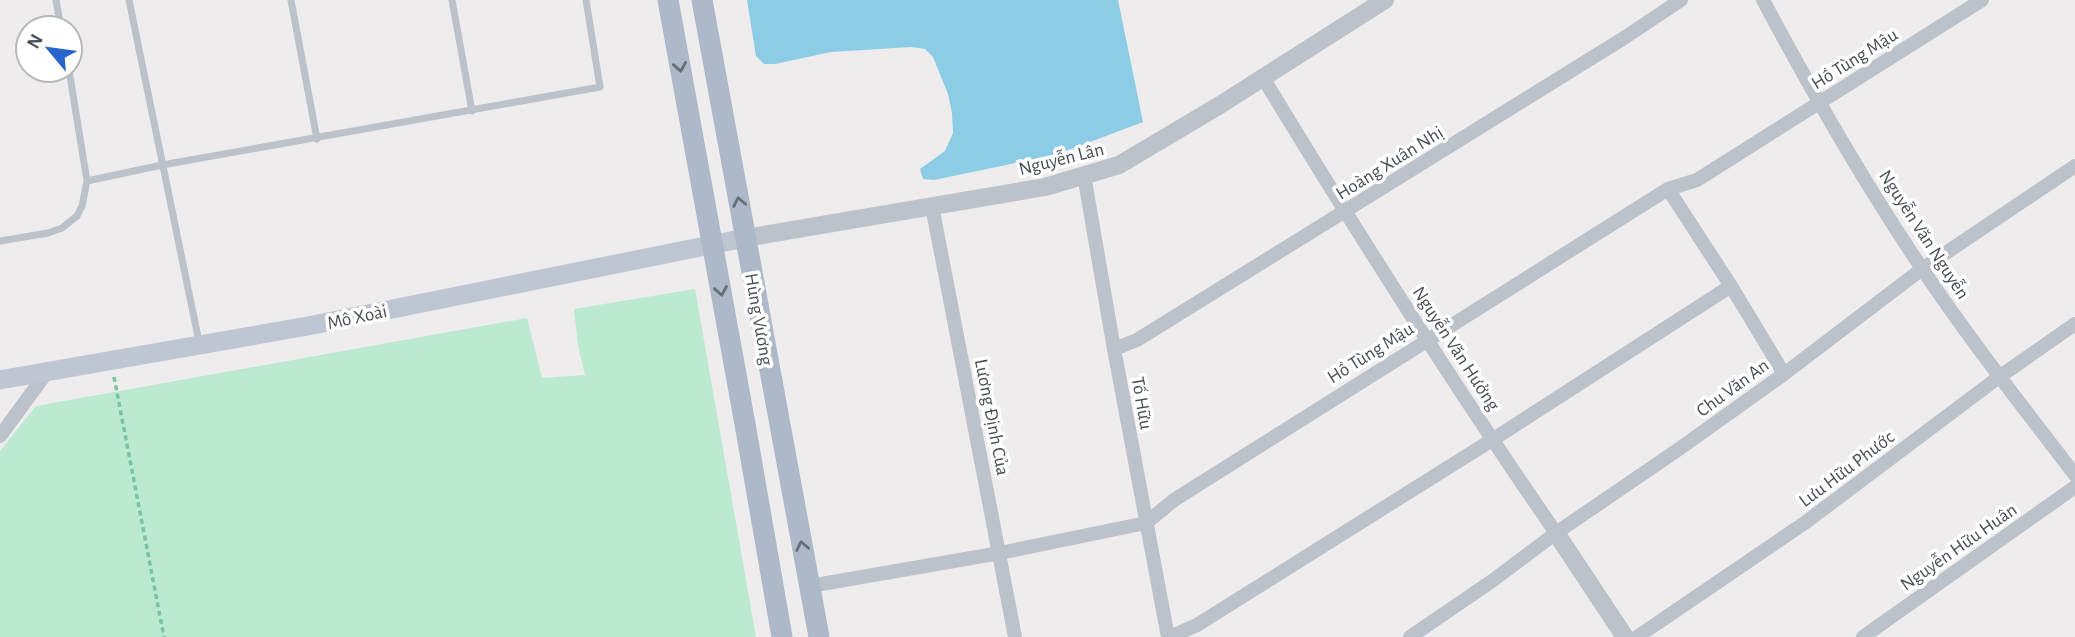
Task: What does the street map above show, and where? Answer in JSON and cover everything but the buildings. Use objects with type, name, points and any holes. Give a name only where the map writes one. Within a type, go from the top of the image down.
[{"type":"main road","name":"Hùng Vương","points":[[668,0],[782,637]]},
{"type":"main road","name":"Hùng Vương","points":[[702,0],[820,637]]},
{"type":"main road","name":"Mô Xoài","points":[[0,380],[200,345],[746,238]]},
{"type":"street","name":"Nguyễn Lân","points":[[746,238],[1045,187],[1119,165],[1220,105],[1385,0]]},
{"type":"street","name":"Hoàng Xuân Nhị","points":[[1114,349],[1137,340],[1345,213],[1681,0]]},
{"type":"street","name":"Nguyễn Văn Nguyễn","points":[[1763,0],[1818,103],[1922,269],[1999,377],[2075,475]]},
{"type":"street","name":"Hồ Tùng Mậu","points":[[810,586],[1000,553],[1146,523],[1174,500],[1427,339],[1668,189],[1697,180],[1982,0]]},
{"type":"street","name":"Nguyễn Văn Hưởng","points":[[1262,76],[1345,213],[1492,440],[1625,637]]},
{"type":"street","name":"Chu Văn An","points":[[1410,637],[1679,449],[1922,269],[2075,166]]},
{"type":"street","name":"Tố Hữu","points":[[1084,175],[1169,637]]},
{"type":"street","points":[[1668,189],[1784,373]]},
{"type":"street","name":"Lương Định Của","points":[[932,206],[1015,637]]},
{"type":"street","points":[[1169,637],[1197,625],[1731,286]]},
{"type":"street","name":"Lưu Hữu Phước","points":[[1637,637],[1806,522],[1999,377],[2075,324]]},
{"type":"street","points":[[0,436],[47,372]]},
{"type":"street","name":"Nguyễn Hữu Huân","points":[[1863,637],[2075,487]]},
{"type":"lane","points":[[129,0],[200,345]]},
{"type":"lane","points":[[291,0],[317,139]]},
{"type":"lane","points":[[452,0],[472,111]]},
{"type":"lane","points":[[87,181],[162,165],[600,87],[586,0]]},
{"type":"lane","points":[[0,241],[48,233],[70,223],[82,206],[87,181],[71,84]]},
{"type":"path","points":[[111,361],[164,637]]},
{"type":"green space","points":[[695,289],[756,637],[0,637],[0,451],[36,406],[527,318],[542,378],[585,375],[578,346],[574,309]]},
{"type":"water","points":[[747,0],[1118,0],[1143,122],[1058,154],[934,180],[923,179],[920,169],[945,151],[953,133],[948,94],[933,57],[925,49],[911,47],[831,52],[764,64],[756,56]]}]
